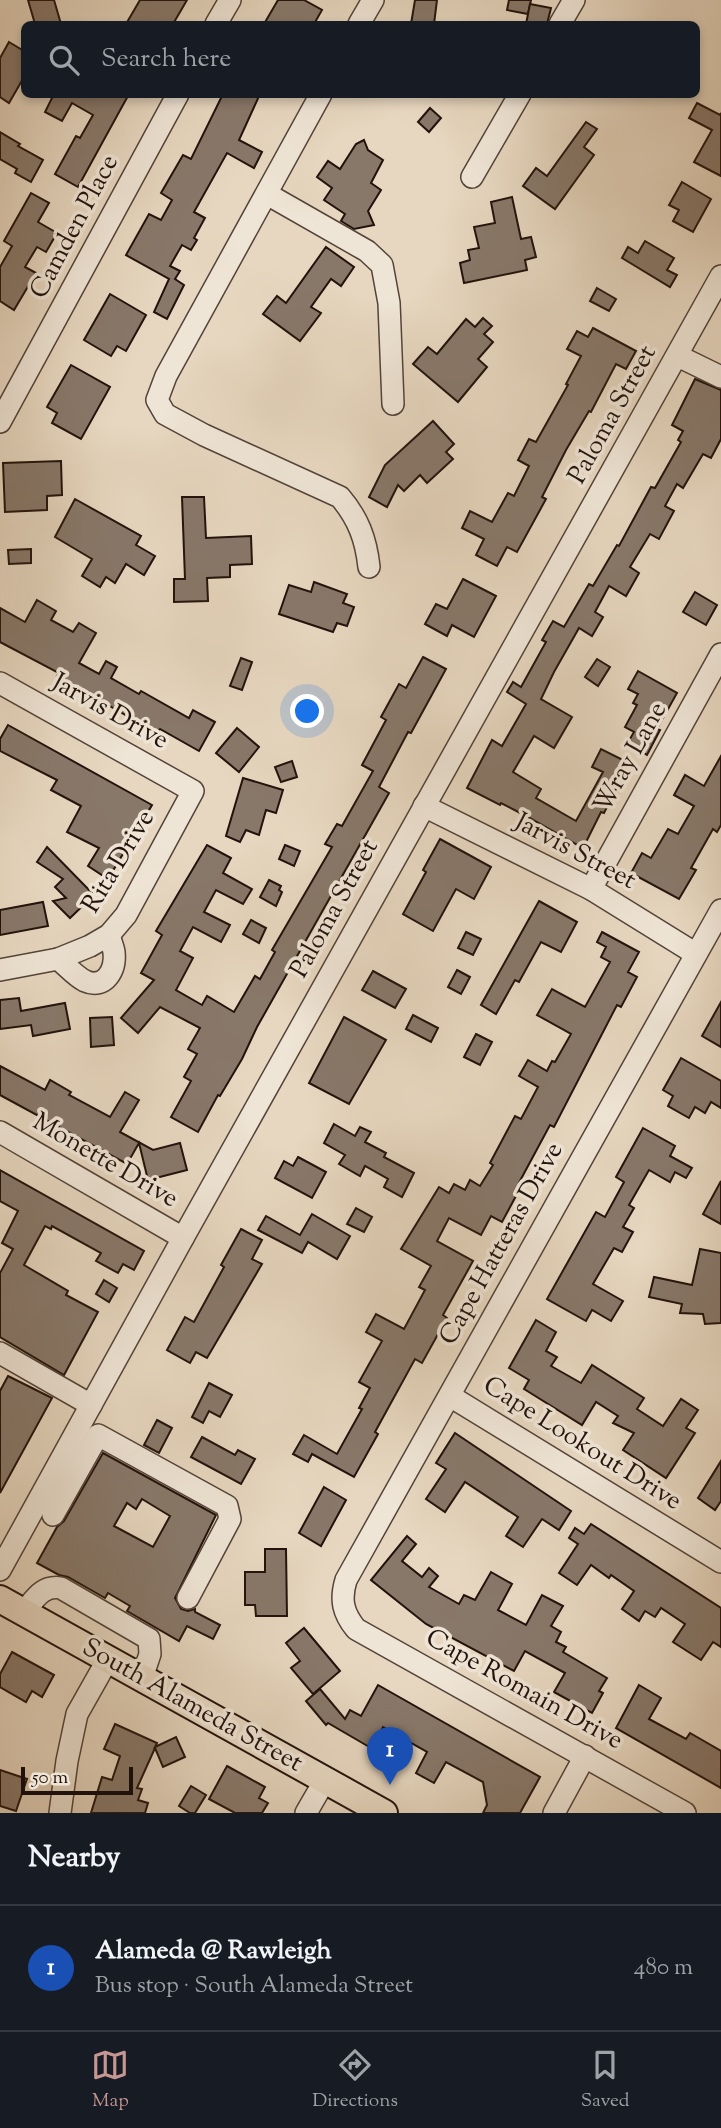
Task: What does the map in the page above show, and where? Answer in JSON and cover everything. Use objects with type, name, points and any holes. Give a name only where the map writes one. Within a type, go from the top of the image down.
[{"type":"main road","name":"South Alameda Street","points":[[0,1599],[384,1813]]},
{"type":"street","points":[[218,21],[230,0]]},
{"type":"street","points":[[361,21],[373,0]]},
{"type":"street","points":[[562,21],[574,0]]},
{"type":"street","name":"Camden Place","points":[[0,422],[176,98]]},
{"type":"street","points":[[319,98],[166,376],[157,400],[165,414],[204,435],[340,497],[354,513],[367,545],[369,567]]},
{"type":"street","points":[[472,177],[518,98]]},
{"type":"street","points":[[267,194],[367,251],[382,265],[389,303],[393,404]]},
{"type":"street","name":"Paloma Street","points":[[0,1570],[79,1448],[91,1405],[721,276]]},
{"type":"street","points":[[678,356],[721,377]]},
{"type":"street","name":"Wray Lane","points":[[591,889],[721,654]]},
{"type":"street","name":"Jarvis Drive","points":[[0,683],[193,790]]},
{"type":"street","name":"Rita Drive","points":[[0,970],[58,959],[109,935],[126,915],[193,790]]},
{"type":"street","name":"Jarvis Street","points":[[424,806],[591,889],[695,954]]},
{"type":"street","name":"Cape Hatteras Drive","points":[[343,1609],[342,1594],[346,1580],[721,910]]},
{"type":"street","points":[[58,959],[83,980],[96,984],[105,981],[112,970],[114,951],[109,935]]},
{"type":"street","name":"Monette Drive","points":[[0,1132],[183,1238]]},
{"type":"street","points":[[3,1361],[91,1405]]},
{"type":"street","name":"Cape Lookout Drive","points":[[450,1396],[721,1562]]},
{"type":"street","points":[[54,1515],[79,1448],[98,1435],[227,1506],[230,1519],[188,1598]]},
{"type":"street","points":[[24,1612],[43,1590],[61,1588],[149,1639],[150,1654],[142,1678]]},
{"type":"street","name":"Cape Romain Drive","points":[[343,1609],[356,1629],[685,1813]]},
{"type":"street","points":[[60,1813],[67,1761],[78,1714],[108,1659]]},
{"type":"street","points":[[554,1813],[585,1756]]},
{"type":"street","points":[[306,1813],[325,1780]]},
{"type":"building","points":[[28,0],[54,0],[60,21],[34,21]]},
{"type":"building","points":[[140,0],[187,0],[175,21],[128,21]]},
{"type":"building","points":[[278,0],[304,0],[322,10],[316,21],[266,21]]},
{"type":"building","points":[[415,0],[437,0],[434,21],[412,21]]},
{"type":"building","points":[[509,0],[531,0],[528,14],[507,10]]},
{"type":"building","points":[[530,4],[551,8],[548,21],[527,21]]},
{"type":"building","points":[[9,42],[21,49],[21,82],[9,103],[0,97],[0,58]]},
{"type":"building","points":[[52,98],[127,98],[78,187],[55,174],[76,136],[80,138],[93,115],[72,103],[62,121],[45,112]]},
{"type":"building","points":[[221,98],[258,98],[239,140],[262,152],[254,168],[227,153],[194,212],[205,218],[194,238],[197,240],[191,250],[182,245],[170,266],[180,271],[175,279],[184,285],[167,319],[154,312],[169,279],[126,255],[149,214],[161,220],[172,200],[161,193],[183,155],[191,159]]},
{"type":"building","points":[[697,103],[720,115],[721,113],[721,176],[694,162],[712,130],[689,118]]},
{"type":"building","points":[[430,108],[441,118],[429,132],[418,122]]},
{"type":"building","points":[[586,122],[597,129],[584,147],[594,155],[555,209],[523,186],[536,168],[547,176]]},
{"type":"building","points":[[0,132],[43,160],[31,182],[15,173],[17,169],[0,159]]},
{"type":"building","points":[[364,140],[368,150],[383,160],[371,183],[381,190],[368,211],[374,225],[354,229],[341,221],[345,214],[324,200],[332,188],[317,177],[328,161],[340,169],[356,144]]},
{"type":"building","points":[[682,182],[711,199],[693,232],[673,221],[679,210],[669,205]]},
{"type":"building","points":[[31,193],[49,203],[38,222],[57,233],[46,252],[37,247],[25,267],[36,273],[14,310],[0,301],[0,267],[12,246],[4,241]]},
{"type":"building","points":[[512,197],[521,239],[531,237],[536,257],[525,260],[527,270],[464,283],[460,263],[470,260],[468,250],[479,248],[474,227],[495,223],[491,202]]},
{"type":"building","points":[[645,241],[674,258],[667,270],[677,275],[670,287],[622,258],[628,247],[638,253]]},
{"type":"building","points":[[326,247],[354,267],[341,286],[331,279],[311,307],[321,313],[300,341],[263,314],[277,296],[286,303]]},
{"type":"building","points":[[597,288],[616,299],[609,311],[590,301]]},
{"type":"building","points":[[110,294],[146,315],[126,351],[117,346],[111,356],[84,340]]},
{"type":"building","points":[[483,318],[492,326],[484,334],[493,342],[478,359],[487,367],[458,402],[413,364],[428,347],[437,354],[466,319],[475,327]]},
{"type":"building","points":[[593,328],[636,351],[626,369],[616,364],[591,412],[589,411],[566,450],[542,497],[546,499],[517,552],[507,547],[497,566],[476,555],[484,539],[462,528],[470,511],[492,522],[508,493],[514,496],[529,466],[518,460],[529,439],[536,442],[581,356],[567,349],[577,331],[588,337]]},
{"type":"building","points":[[71,365],[110,387],[81,439],[52,423],[57,413],[47,407]]},
{"type":"building","points":[[695,379],[721,390],[721,439],[711,458],[703,454],[683,488],[677,484],[665,506],[674,511],[659,539],[650,534],[630,567],[639,573],[626,596],[609,586],[595,612],[603,617],[592,636],[579,628],[554,672],[541,699],[572,717],[554,748],[534,736],[513,772],[541,789],[536,798],[576,821],[603,772],[592,767],[601,749],[629,763],[583,848],[501,803],[500,805],[467,788],[492,740],[502,746],[526,704],[507,692],[513,682],[521,687],[546,642],[542,640],[553,621],[564,627],[589,584],[593,586],[617,545],[619,546],[651,487],[655,488],[681,442],[678,440],[683,431],[672,425]]},
{"type":"building","points":[[433,421],[454,444],[446,452],[453,459],[427,483],[420,475],[404,491],[398,485],[387,507],[369,497],[385,465]]},
{"type":"building","points":[[61,461],[62,495],[47,496],[47,510],[5,512],[3,463]]},
{"type":"building","points":[[182,497],[204,497],[206,538],[251,536],[252,564],[230,565],[230,577],[207,578],[208,601],[174,602],[174,579],[185,579]]},
{"type":"building","points":[[75,499],[141,536],[136,545],[155,556],[144,575],[126,564],[115,583],[106,577],[100,587],[82,576],[92,559],[55,537]]},
{"type":"building","points":[[31,549],[31,563],[9,564],[8,550]]},
{"type":"building","points":[[463,579],[496,596],[474,637],[452,625],[447,636],[425,624],[436,604],[447,609]]},
{"type":"building","points":[[314,582],[347,594],[343,603],[354,607],[347,626],[337,623],[333,632],[279,614],[289,585],[311,592]]},
{"type":"building","points":[[695,592],[717,605],[706,625],[683,612]]},
{"type":"building","points":[[37,600],[56,611],[51,620],[73,632],[79,623],[96,633],[79,663],[99,674],[106,661],[117,667],[111,678],[139,694],[141,691],[189,718],[193,710],[215,722],[199,751],[160,729],[157,733],[57,676],[59,673],[0,642],[0,608],[25,622]]},
{"type":"building","points":[[423,657],[446,669],[379,787],[389,793],[257,1027],[242,1059],[198,1132],[171,1117],[191,1081],[184,1077],[197,1054],[188,1049],[200,1028],[160,1007],[138,1033],[121,1018],[154,980],[141,973],[162,935],[156,931],[207,845],[231,858],[223,873],[252,889],[243,904],[216,890],[204,912],[230,925],[221,942],[193,927],[180,951],[193,958],[176,990],[202,1005],[207,996],[234,1012],[255,976],[260,979],[275,952],[272,950],[332,847],[325,844],[337,824],[342,826],[373,771],[362,765],[386,720],[381,717],[399,684],[406,688]]},
{"type":"building","points":[[241,658],[252,662],[242,690],[230,686]]},
{"type":"building","points":[[597,659],[610,667],[598,686],[585,677]]},
{"type":"building","points":[[638,671],[677,693],[657,729],[660,730],[647,755],[627,744],[634,732],[625,727],[637,705],[633,703],[638,694],[628,689]]},
{"type":"building","points":[[8,725],[152,805],[108,879],[88,866],[99,848],[67,832],[81,806],[51,790],[57,780],[0,751],[0,739]]},
{"type":"building","points":[[237,728],[259,747],[239,772],[216,753]]},
{"type":"building","points":[[721,756],[721,825],[717,832],[713,829],[691,868],[696,870],[679,899],[631,873],[642,853],[651,858],[668,829],[678,834],[694,806],[674,795],[685,775],[704,786]]},
{"type":"building","points":[[292,761],[297,777],[281,782],[275,767]]},
{"type":"building","points":[[243,778],[283,790],[276,813],[266,810],[259,835],[246,830],[240,842],[226,836]]},
{"type":"building","points":[[440,839],[491,867],[474,899],[456,889],[433,931],[403,914]]},
{"type":"building","points":[[285,845],[300,851],[294,866],[279,859]]},
{"type":"building","points":[[47,847],[94,895],[70,918],[53,901],[66,898],[55,887],[63,879],[37,862]]},
{"type":"building","points":[[269,880],[281,886],[279,890],[282,892],[276,906],[260,897]]},
{"type":"building","points":[[539,901],[577,922],[561,952],[541,942],[519,982],[515,980],[496,1014],[481,1005]]},
{"type":"building","points":[[43,902],[48,926],[0,935],[0,910]]},
{"type":"building","points":[[251,920],[266,928],[259,943],[243,934]]},
{"type":"building","points":[[466,932],[481,939],[473,955],[458,948]]},
{"type":"building","points":[[602,932],[639,952],[628,972],[637,977],[621,1007],[617,1005],[554,1127],[550,1125],[514,1192],[517,1194],[502,1222],[491,1216],[481,1235],[449,1218],[437,1241],[473,1261],[443,1315],[447,1318],[422,1363],[415,1359],[354,1477],[312,1454],[308,1462],[293,1454],[304,1435],[337,1454],[362,1409],[359,1408],[370,1388],[359,1382],[382,1341],[366,1332],[376,1314],[404,1329],[425,1290],[419,1287],[431,1266],[401,1249],[439,1187],[449,1193],[454,1184],[465,1190],[470,1180],[480,1186],[493,1165],[490,1163],[515,1116],[521,1119],[538,1087],[519,1076],[528,1060],[547,1071],[571,1034],[537,1015],[552,989],[585,1007],[610,962],[601,957],[606,947],[597,942]]},
{"type":"building","points":[[457,970],[470,977],[461,994],[448,987]]},
{"type":"building","points":[[373,971],[406,989],[395,1008],[362,990]]},
{"type":"building","points":[[19,998],[21,1011],[65,1003],[70,1029],[33,1036],[31,1025],[0,1029],[0,1000]]},
{"type":"building","points":[[721,1002],[721,1047],[702,1036]]},
{"type":"building","points":[[413,1015],[438,1028],[431,1042],[406,1029]]},
{"type":"building","points":[[112,1017],[114,1045],[91,1047],[90,1018]]},
{"type":"building","points":[[344,1017],[386,1040],[349,1104],[309,1083]]},
{"type":"building","points":[[476,1034],[492,1042],[480,1065],[464,1057]]},
{"type":"building","points":[[681,1058],[721,1081],[721,1108],[711,1102],[705,1113],[695,1107],[689,1118],[668,1106],[673,1096],[663,1090]]},
{"type":"building","points":[[0,1066],[45,1090],[50,1080],[71,1092],[69,1095],[110,1117],[125,1092],[139,1100],[120,1132],[153,1150],[180,1143],[187,1170],[148,1180],[139,1143],[127,1164],[0,1095]]},
{"type":"building","points":[[334,1124],[355,1136],[360,1127],[371,1132],[365,1142],[386,1153],[384,1157],[414,1173],[402,1197],[384,1187],[388,1179],[365,1166],[360,1176],[339,1164],[345,1155],[324,1143]]},
{"type":"building","points":[[643,1128],[675,1146],[670,1156],[692,1168],[686,1178],[675,1172],[670,1182],[649,1170],[629,1205],[634,1208],[623,1227],[633,1232],[622,1252],[614,1248],[593,1284],[623,1301],[611,1321],[592,1310],[586,1321],[547,1299],[596,1212],[605,1217],[624,1182],[616,1177]]},
{"type":"building","points":[[298,1157],[326,1172],[312,1198],[275,1178],[284,1161],[293,1166]]},
{"type":"building","points":[[0,1170],[144,1251],[134,1270],[123,1264],[118,1273],[96,1261],[101,1253],[52,1226],[51,1229],[45,1226],[24,1265],[68,1291],[66,1295],[98,1312],[64,1375],[0,1337],[0,1273],[13,1249],[2,1243],[18,1211],[0,1201]]},
{"type":"building","points":[[721,1181],[721,1224],[703,1214]]},
{"type":"building","points":[[356,1208],[372,1217],[364,1232],[347,1224]]},
{"type":"building","points":[[312,1214],[350,1236],[337,1259],[308,1242],[302,1253],[258,1230],[266,1216],[300,1235]]},
{"type":"building","points":[[241,1229],[262,1240],[252,1259],[262,1264],[207,1358],[196,1352],[190,1363],[167,1350],[185,1317],[194,1322]]},
{"type":"building","points":[[700,1249],[721,1253],[721,1323],[705,1324],[703,1314],[680,1313],[682,1304],[649,1297],[654,1277],[692,1285]]},
{"type":"building","points":[[104,1280],[117,1288],[109,1302],[96,1294]]},
{"type":"building","points":[[536,1320],[556,1332],[546,1351],[557,1357],[551,1366],[581,1383],[592,1365],[644,1398],[637,1409],[663,1426],[681,1399],[698,1410],[686,1428],[695,1433],[666,1478],[623,1450],[634,1433],[613,1423],[618,1416],[596,1402],[582,1425],[524,1389],[529,1380],[509,1368]]},
{"type":"building","points":[[8,1376],[52,1398],[0,1493],[0,1391]]},
{"type":"building","points":[[209,1383],[232,1395],[220,1417],[209,1411],[203,1423],[192,1417]]},
{"type":"building","points":[[157,1420],[172,1428],[159,1453],[144,1445]]},
{"type":"building","points":[[455,1433],[571,1511],[559,1530],[542,1519],[523,1547],[506,1536],[518,1517],[465,1482],[445,1512],[426,1499],[446,1469],[436,1463]]},
{"type":"building","points":[[202,1437],[235,1455],[238,1450],[255,1459],[241,1484],[191,1457]]},
{"type":"building","points":[[103,1453],[216,1515],[175,1598],[181,1609],[195,1609],[195,1612],[220,1625],[213,1639],[187,1626],[179,1641],[127,1611],[130,1606],[108,1593],[105,1598],[37,1563],[57,1527],[64,1521]],"holes":[[[142,1499],[170,1516],[153,1547],[114,1526],[127,1503],[136,1509]]]},
{"type":"building","points":[[721,1461],[721,1501],[715,1510],[698,1498]]},
{"type":"building","points":[[324,1487],[346,1500],[321,1546],[299,1533]]},
{"type":"building","points":[[591,1524],[721,1608],[721,1647],[713,1642],[701,1660],[673,1642],[685,1624],[661,1608],[655,1617],[645,1611],[639,1621],[622,1609],[634,1591],[591,1565],[577,1585],[559,1573],[578,1544],[569,1538],[575,1528],[584,1534]]},
{"type":"building","points":[[407,1536],[416,1544],[402,1561],[422,1577],[429,1568],[438,1576],[429,1587],[459,1604],[464,1595],[475,1600],[491,1572],[512,1584],[498,1610],[526,1625],[542,1595],[563,1606],[551,1626],[561,1632],[556,1642],[566,1647],[563,1652],[607,1678],[599,1691],[603,1693],[592,1713],[554,1692],[565,1673],[525,1651],[514,1671],[426,1624],[371,1580]]},
{"type":"building","points":[[265,1549],[286,1549],[287,1616],[256,1616],[255,1605],[245,1605],[245,1572],[265,1572]]},
{"type":"building","points":[[304,1628],[340,1671],[313,1694],[291,1668],[300,1661],[286,1643]]},
{"type":"building","points":[[12,1652],[54,1675],[42,1697],[32,1691],[26,1702],[0,1687],[0,1674]]},
{"type":"building","points":[[378,1685],[540,1777],[520,1813],[483,1813],[487,1805],[483,1782],[446,1762],[434,1783],[416,1773],[427,1752],[383,1727],[371,1748],[328,1723],[326,1725],[306,1701],[320,1689],[345,1719],[350,1710],[361,1716]]},
{"type":"building","points":[[639,1685],[661,1698],[649,1719],[686,1739],[690,1733],[721,1751],[721,1788],[616,1728]]},
{"type":"building","points":[[115,1724],[157,1743],[155,1747],[176,1737],[185,1757],[163,1767],[155,1748],[137,1788],[142,1789],[138,1800],[148,1803],[145,1813],[91,1813],[102,1777],[112,1780],[120,1756],[104,1749]]},
{"type":"building","points":[[227,1766],[265,1787],[259,1798],[268,1803],[262,1813],[235,1813],[209,1799]]},
{"type":"building","points":[[0,1770],[27,1779],[16,1811],[0,1806]]},
{"type":"building","points":[[191,1786],[206,1795],[195,1813],[179,1806]]},
{"type":"place","name":"Alameda @ Rawleigh","points":[[390,1785]]}]
